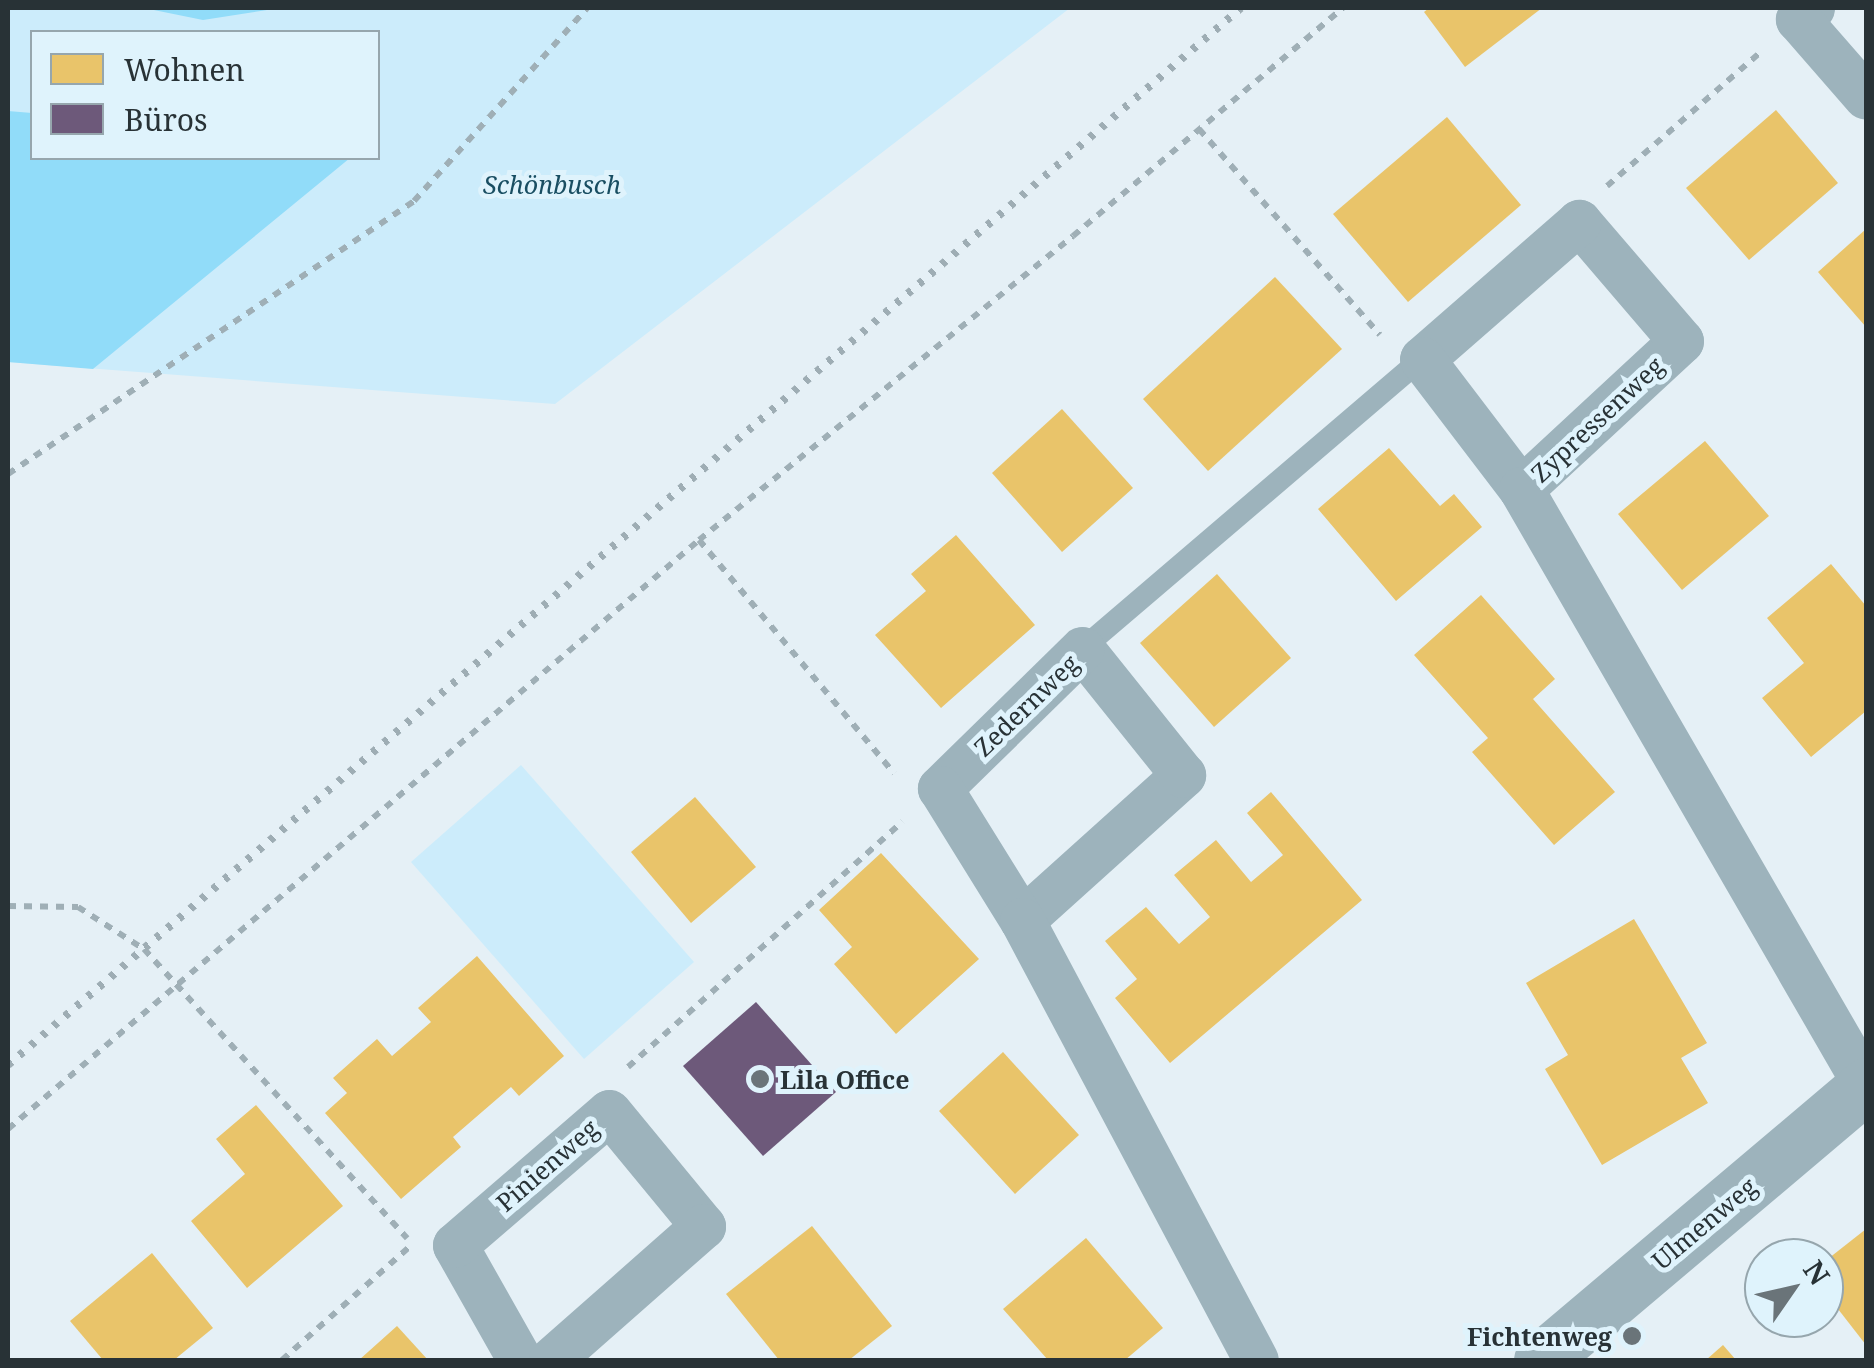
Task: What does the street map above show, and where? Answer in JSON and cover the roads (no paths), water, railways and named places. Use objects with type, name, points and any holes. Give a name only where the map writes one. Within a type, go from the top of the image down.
[{"type":"street","points":[[1805,13],[1866,97]]},
{"type":"street","name":"Zypressenweg","points":[[1521,488],[1681,341],[1579,222],[1416,364],[1521,488],[1866,1086]]},
{"type":"street","name":"Zedernweg","points":[[1082,650],[1183,775],[1022,920],[930,797],[1082,650]]},
{"type":"street","points":[[1022,920],[1256,1360]]},
{"type":"street","name":"Ulmenweg","points":[[1540,1360],[1866,1086]]},
{"type":"street","name":"Pinienweg","points":[[520,1360],[455,1245],[609,1112],[703,1226],[551,1360]]},
{"type":"lane","points":[[1082,650],[1416,364]]},
{"type":"railway","points":[[8,1065],[1241,8]]},
{"type":"place","name":"Lila Office","points":[[760,1079]]},
{"type":"place","name":"Fichtenweg","points":[[1632,1336]]},
{"type":"park label","name":"Schönbusch","points":[[552,184]]}]
